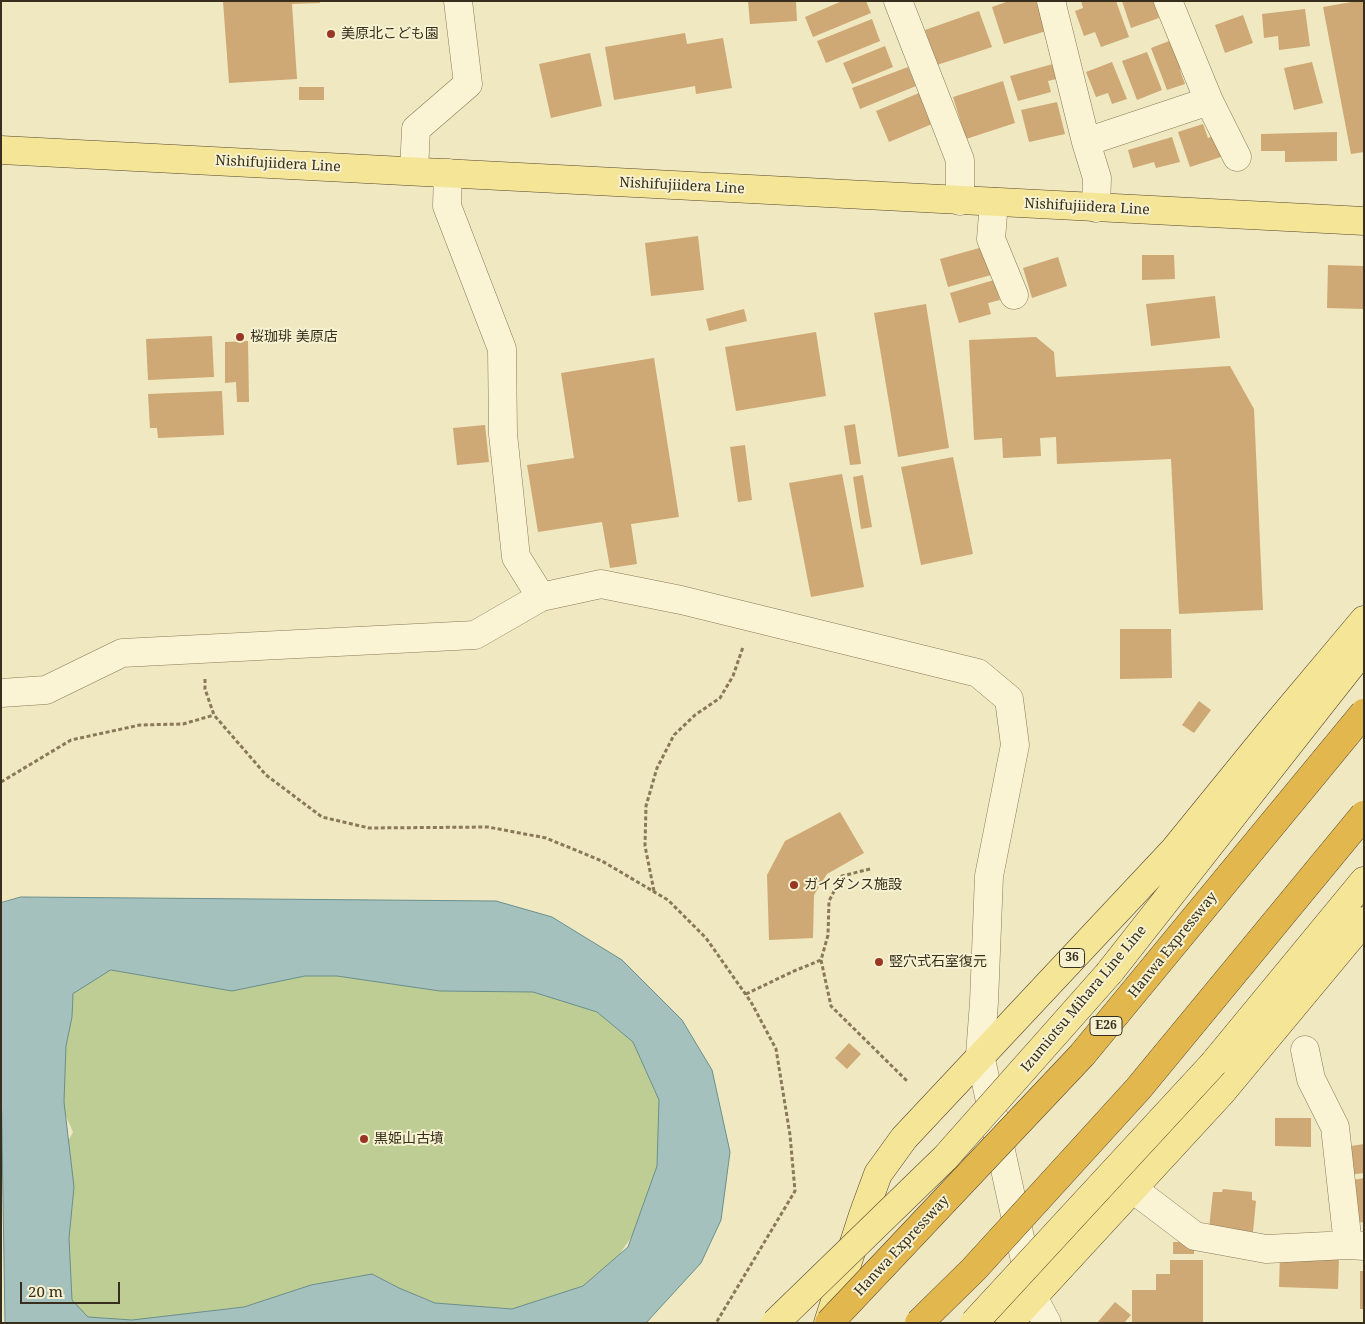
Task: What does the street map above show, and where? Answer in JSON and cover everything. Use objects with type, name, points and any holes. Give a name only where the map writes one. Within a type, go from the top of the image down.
[{"type":"highway","name":"Hanwa Expressway","points":[[826,1321],[1082,1055],[1364,712]]},
{"type":"highway","points":[[919,1323],[974,1269],[1138,1089],[1364,815]]},
{"type":"main road","name":"Nishifujiidera Line","points":[[1,150],[1364,221]]},
{"type":"main road","name":"36","points":[[826,1321],[878,1174],[904,1138],[1174,850],[1364,620]]},
{"type":"main road","name":"Izumiotsu Mihara Line Line","points":[[775,1323],[945,1158],[1109,973],[1364,649]]},
{"type":"main road","points":[[974,1323],[1214,1063],[1364,880]]},
{"type":"main road","points":[[1009,1323],[1221,1093],[1364,921]]},
{"type":"street","points":[[414,171],[416,129],[468,84],[458,1]]},
{"type":"street","points":[[898,1],[960,160],[960,201]]},
{"type":"street","points":[[1051,1],[1086,142],[1097,178],[1096,208]]},
{"type":"street","points":[[1168,1],[1209,101],[1237,157]]},
{"type":"street","points":[[1086,142],[1209,101]]},
{"type":"street","points":[[448,174],[447,206],[502,349],[502,434],[516,557],[542,597]]},
{"type":"street","points":[[994,202],[991,239],[1014,295]]},
{"type":"street","points":[[1,693],[46,690],[122,653],[475,635],[542,597],[601,584],[681,600],[978,673],[1009,699],[1015,745],[989,876],[980,1055],[1033,1298],[1047,1323]]},
{"type":"street","points":[[1133,1189],[1195,1236],[1266,1249],[1356,1246],[1335,1127],[1311,1079],[1305,1050]]},
{"type":"path","points":[[654,892],[645,846],[646,806],[656,768],[674,735],[695,715],[720,698],[733,676],[754,618]]},
{"type":"path","points":[[206,649],[205,689],[214,715],[266,775],[322,817],[369,828],[488,827],[546,838],[602,861],[668,900],[706,938],[746,994],[776,1049],[790,1135],[794,1191],[716,1323]]},
{"type":"path","points":[[1,782],[71,740],[140,725],[183,724],[214,715]]},
{"type":"path","points":[[870,869],[842,876],[829,901],[828,935],[821,960],[831,1006],[907,1081]]},
{"type":"path","points":[[746,994],[821,960]]},
{"type":"green space","points":[[292,954],[546,977],[631,1022],[671,1092],[657,1201],[596,1287],[493,1316],[214,1323],[85,1323],[50,1286],[53,1170],[73,1132],[48,1076],[65,966]]},
{"type":"water","points":[[21,897],[496,901],[552,917],[622,960],[682,1020],[712,1070],[730,1152],[721,1220],[701,1263],[646,1323],[5,1323],[1,1074],[1,903]],"holes":[[[111,970],[232,991],[305,976],[337,976],[440,991],[533,992],[597,1012],[633,1042],[659,1100],[657,1166],[628,1247],[583,1286],[512,1309],[435,1303],[372,1274],[311,1285],[244,1307],[132,1320],[88,1317],[72,1300],[69,1238],[74,1187],[64,1102],[66,1046],[72,1017],[73,994]]]},
{"type":"building","points":[[223,1],[320,1],[320,3],[292,4],[297,79],[229,83]]},
{"type":"building","points":[[748,1],[796,1],[797,21],[750,24]]},
{"type":"building","points":[[842,1],[866,1],[871,13],[813,37],[805,17]]},
{"type":"building","points":[[1009,1],[1036,1],[1046,31],[1004,44],[992,7]]},
{"type":"building","points":[[1081,1],[1116,1],[1129,37],[1101,47],[1095,32],[1084,36],[1075,11],[1083,8]]},
{"type":"building","points":[[1122,1],[1154,1],[1159,18],[1131,28]]},
{"type":"building","points":[[1364,1],[1364,152],[1351,154],[1323,7]]},
{"type":"building","points":[[1305,9],[1310,46],[1279,50],[1278,36],[1264,38],[1262,14]]},
{"type":"building","points":[[979,11],[992,47],[937,65],[925,30]]},
{"type":"building","points":[[1243,15],[1253,43],[1225,53],[1215,25]]},
{"type":"building","points":[[872,19],[880,41],[826,63],[817,41]]},
{"type":"building","points":[[685,33],[687,44],[723,38],[732,88],[696,94],[695,86],[614,100],[605,47]]},
{"type":"building","points":[[1177,38],[1187,67],[1180,70],[1185,84],[1167,90],[1151,48]]},
{"type":"building","points":[[885,46],[893,67],[852,84],[843,63]]},
{"type":"building","points":[[1147,52],[1162,90],[1137,100],[1122,61]]},
{"type":"building","points":[[590,53],[602,106],[551,118],[539,64]]},
{"type":"building","points":[[1060,62],[1065,77],[1048,81],[1051,92],[1018,101],[1010,76]]},
{"type":"building","points":[[1112,62],[1127,99],[1112,104],[1108,93],[1096,97],[1086,72]]},
{"type":"building","points":[[1312,62],[1323,103],[1294,110],[1284,68]]},
{"type":"building","points":[[908,67],[916,86],[860,109],[852,88]]},
{"type":"building","points":[[1003,81],[1015,123],[966,139],[953,97]]},
{"type":"building","points":[[299,87],[324,87],[324,100],[299,100]]},
{"type":"building","points":[[919,93],[932,124],[889,142],[876,111]]},
{"type":"building","points":[[1057,102],[1065,134],[1029,142],[1021,110]]},
{"type":"building","points":[[1203,124],[1208,138],[1216,135],[1224,156],[1190,167],[1178,132]]},
{"type":"building","points":[[1337,132],[1337,161],[1285,162],[1285,151],[1261,151],[1261,134]]},
{"type":"building","points":[[1172,137],[1180,162],[1156,168],[1154,162],[1133,168],[1128,150]]},
{"type":"building","points":[[698,236],[704,290],[651,296],[645,243]]},
{"type":"building","points":[[983,247],[991,275],[948,287],[940,259]]},
{"type":"building","points":[[1142,255],[1174,255],[1175,279],[1142,280]]},
{"type":"building","points":[[1058,257],[1067,286],[1032,298],[1023,268]]},
{"type":"building","points":[[1328,265],[1364,266],[1364,309],[1327,308]]},
{"type":"building","points":[[994,280],[1000,300],[988,303],[991,314],[959,323],[950,293]]},
{"type":"building","points":[[1215,296],[1220,338],[1151,346],[1146,304]]},
{"type":"building","points":[[926,304],[949,448],[898,457],[874,313]]},
{"type":"building","points":[[744,309],[747,321],[709,331],[706,319]]},
{"type":"building","points":[[816,332],[826,396],[736,411],[725,347]]},
{"type":"building","points":[[212,336],[214,377],[148,380],[146,339]]},
{"type":"building","points":[[1036,337],[1054,352],[1056,377],[1230,366],[1254,409],[1263,610],[1179,614],[1171,459],[1057,464],[1056,437],[1040,438],[1041,456],[1003,458],[1002,438],[974,440],[969,340]]},
{"type":"building","points":[[248,341],[249,402],[237,402],[236,382],[225,383],[225,342]]},
{"type":"building","points":[[654,358],[679,517],[631,524],[637,564],[610,568],[602,522],[538,532],[527,465],[574,458],[561,373]]},
{"type":"building","points":[[222,391],[224,435],[158,438],[157,428],[150,428],[148,394]]},
{"type":"building","points":[[855,424],[861,464],[850,465],[844,426]]},
{"type":"building","points":[[485,425],[489,462],[457,465],[453,428]]},
{"type":"building","points":[[745,445],[752,500],[738,502],[730,447]]},
{"type":"building","points":[[953,457],[973,554],[921,565],[901,467]]},
{"type":"building","points":[[842,474],[864,587],[811,597],[789,483]]},
{"type":"building","points":[[863,475],[872,527],[861,529],[853,477]]},
{"type":"building","points":[[1120,629],[1171,629],[1172,678],[1120,679]]},
{"type":"building","points":[[1199,701],[1211,710],[1194,733],[1182,725]]},
{"type":"building","name":"ガイダンス施設","points":[[840,812],[864,853],[827,874],[814,895],[813,938],[769,940],[767,875],[785,841]]},
{"type":"building","points":[[849,1043],[861,1054],[847,1069],[835,1058]]},
{"type":"building","points":[[1275,1118],[1311,1118],[1311,1147],[1275,1146]]},
{"type":"building","points":[[1364,1144],[1364,1173],[1349,1175],[1345,1147]]},
{"type":"building","points":[[1364,1178],[1364,1222],[1355,1223],[1349,1181]]},
{"type":"building","points":[[1223,1189],[1252,1192],[1252,1200],[1256,1201],[1253,1232],[1209,1228],[1213,1192],[1222,1192]]},
{"type":"building","points":[[1173,1242],[1194,1242],[1194,1254],[1173,1254]]},
{"type":"building","points":[[1280,1255],[1339,1256],[1338,1289],[1279,1287]]},
{"type":"building","points":[[1170,1260],[1203,1260],[1203,1323],[1132,1323],[1132,1290],[1156,1290],[1156,1274],[1170,1274]]},
{"type":"building","points":[[1360,1271],[1364,1271],[1364,1309],[1360,1309]]},
{"type":"building","points":[[1115,1302],[1131,1315],[1124,1323],[1097,1323]]},
{"type":"place","name":"美原北こども園","points":[[331,34]]},
{"type":"place","name":"桜珈琲 美原店","points":[[240,337]]},
{"type":"place","name":"ガイダンス施設","points":[[794,885]]},
{"type":"place","name":"竪穴式石室復元","points":[[879,962]]},
{"type":"place","name":"黒姫山古墳","points":[[364,1139]]}]
